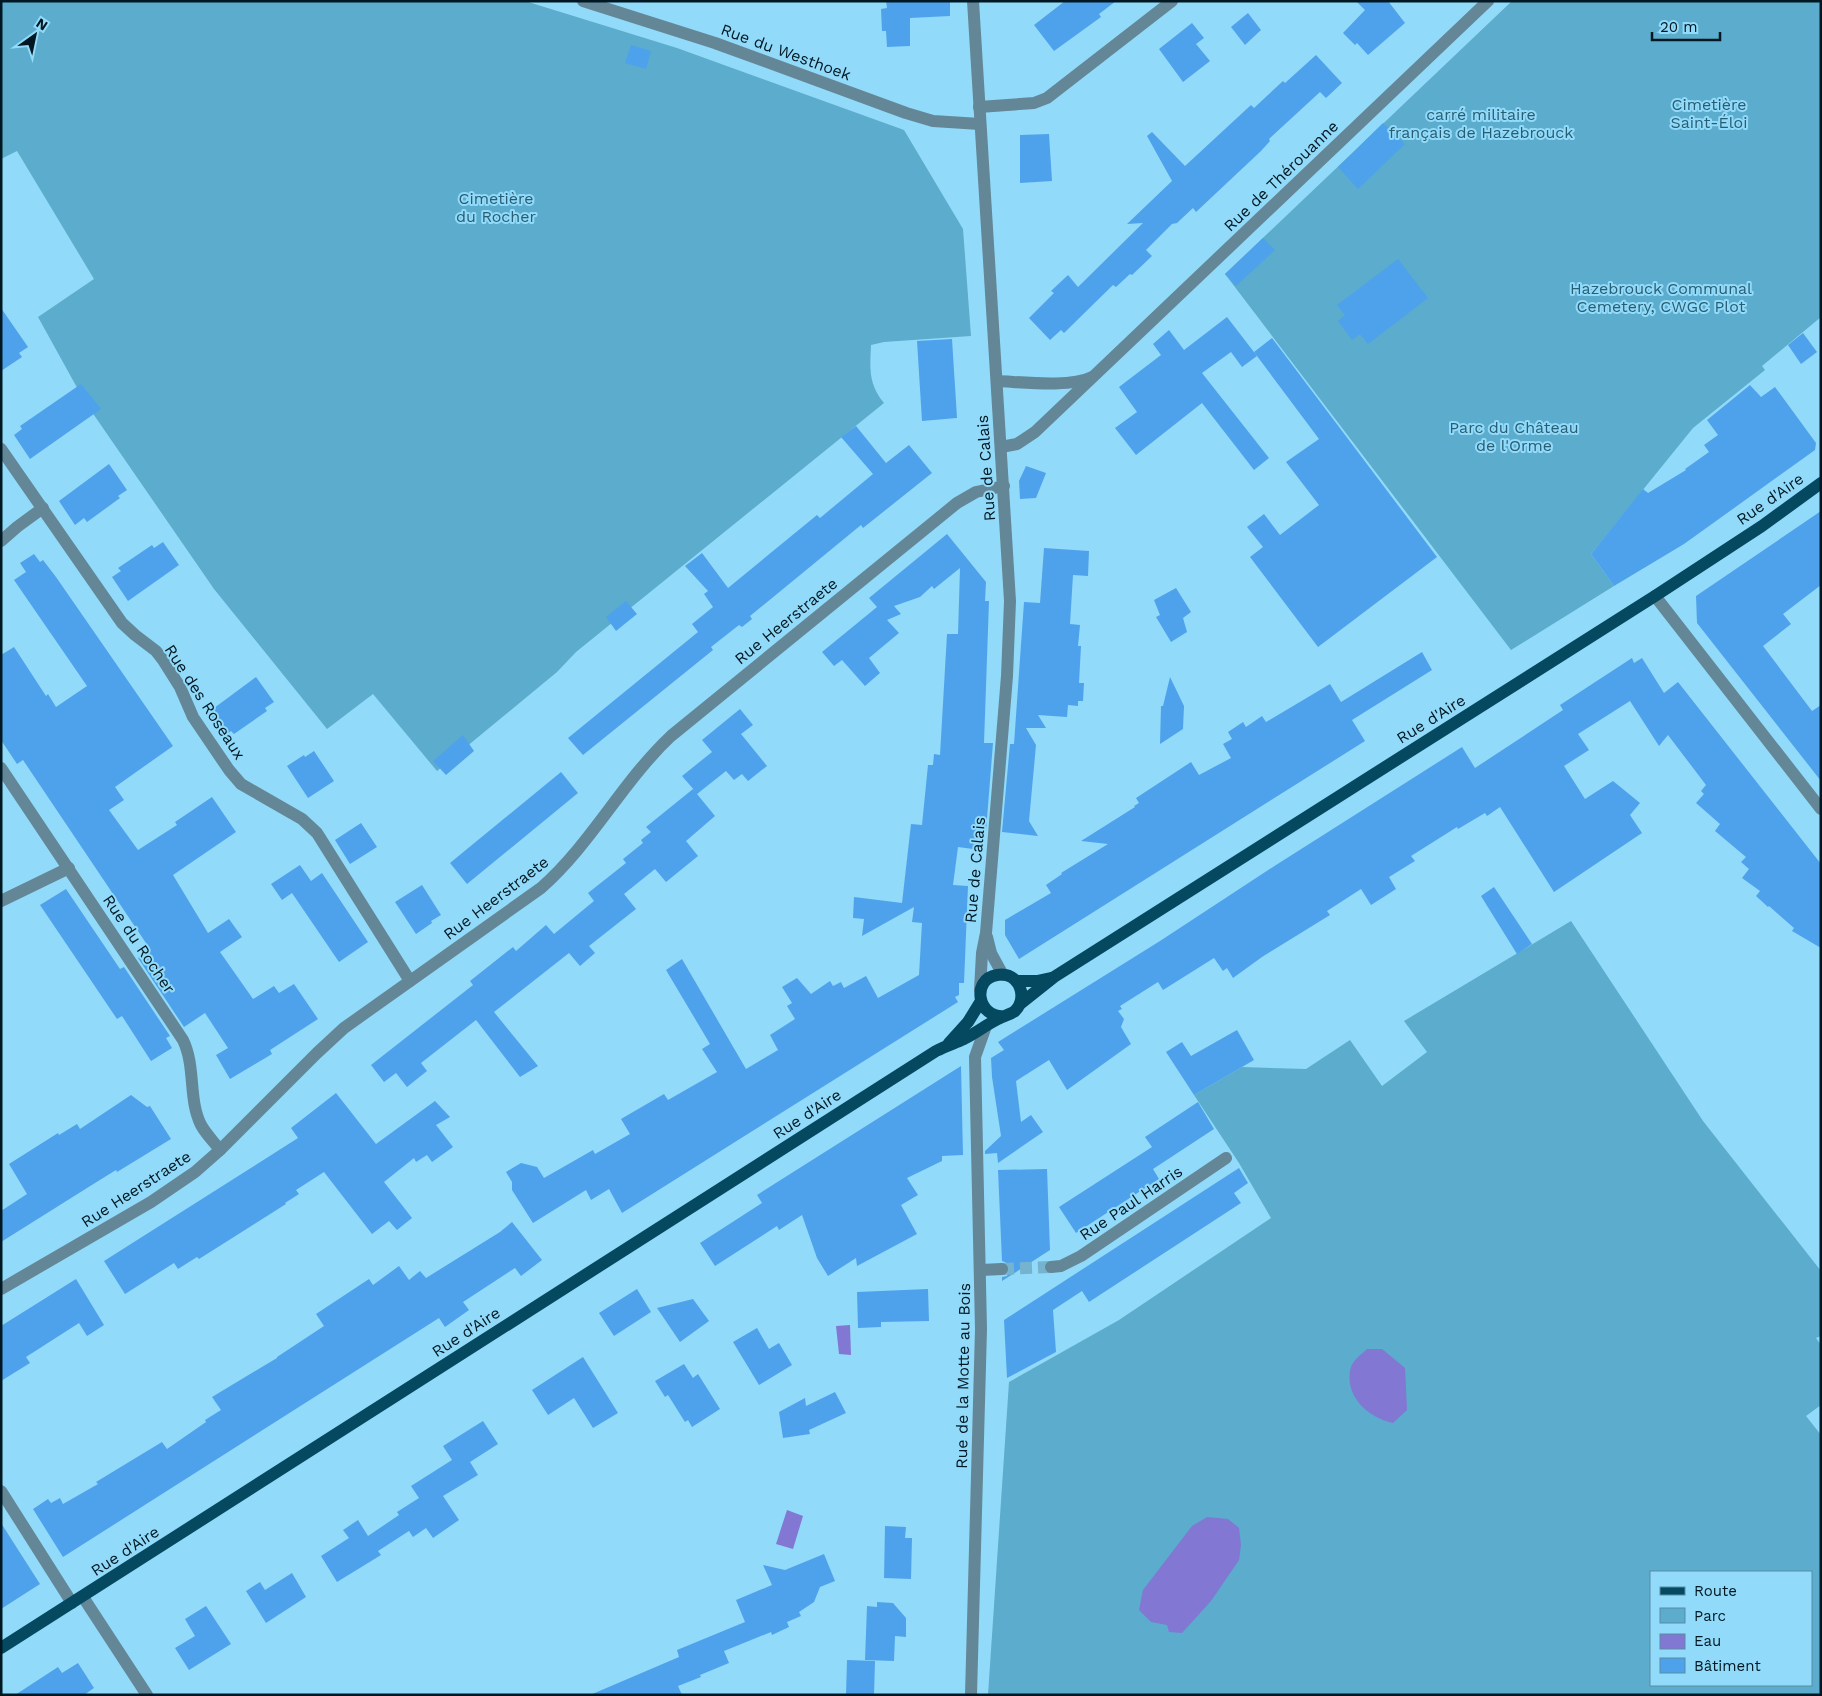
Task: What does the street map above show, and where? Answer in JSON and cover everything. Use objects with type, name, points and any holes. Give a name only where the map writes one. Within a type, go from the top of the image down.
[{"type":"main road","name":"Rue d'Aire","points":[[1020,1004],[1054,977],[1655,596],[1762,526],[1821,484]]},
{"type":"main road","points":[[996,975],[1010,977],[1016,982],[1021,992],[1020,1004],[1014,1012],[1005,1016],[989,1012],[981,996],[984,983],[996,975]]},
{"type":"main road","name":"Rue d'Aire","points":[[1016,982],[1037,981],[1054,977]]},
{"type":"main road","name":"Rue d'Aire","points":[[963,1035],[981,996]]},
{"type":"main road","name":"Rue d'Aire","points":[[1,1648],[948,1044],[1005,1016]]},
{"type":"street","name":"Rue du Westhoek","points":[[583,1],[715,43],[906,113],[933,121],[980,124]]},
{"type":"street","name":"Rue de Calais","points":[[973,1],[1009,576],[1009,648],[986,932],[982,953],[981,996]]},
{"type":"street","points":[[979,107],[1034,102],[1047,98],[1172,1]]},
{"type":"street","name":"Rue de Thérouanne","points":[[1001,447],[1016,444],[1035,432],[1488,1]]},
{"type":"street","name":"Rue de Thérouanne","points":[[997,381],[1067,383],[1087,380],[1096,375]]},
{"type":"street","name":"Rue des Roseaux","points":[[1,449],[122,622],[156,651],[163,660],[180,686],[193,717],[235,778],[248,789],[302,819],[317,833],[410,981]]},
{"type":"street","name":"Rue Heerstraete","points":[[1,1289],[151,1202],[195,1172],[220,1150],[331,1040],[356,1019],[541,888],[555,876],[586,840],[637,771],[671,736],[958,503],[976,492],[1004,486]]},
{"type":"street","points":[[1,540],[43,508]]},
{"type":"street","points":[[1655,596],[1821,809]]},
{"type":"street","name":"Rue du Rocher","points":[[1,768],[183,1040],[188,1051],[198,1117],[206,1132],[220,1150]]},
{"type":"street","points":[[1,901],[69,868]]},
{"type":"street","name":"Rue de Calais","points":[[986,932],[991,953],[1003,975]]},
{"type":"street","name":"Rue de la Motte au Bois","points":[[972,1695],[981,1270],[975,1057],[986,1026]]},
{"type":"street","name":"Rue de la Motte au Bois","points":[[963,1035],[975,1057]]},
{"type":"street","name":"Rue Paul Harris","points":[[1051,1267],[1062,1266],[1081,1256],[1226,1158]]},
{"type":"street","points":[[981,1270],[1002,1269]]},
{"type":"street","points":[[1,1491],[77,1600],[147,1695]]},
{"type":"green space","name":"Cimetière du Rocher","points":[[1,1],[525,1],[677,48],[904,130],[963,229],[971,336],[884,342],[871,345],[871,376],[875,389],[884,403],[576,652],[557,672],[437,771],[373,694],[327,729],[214,589],[85,402],[38,317],[94,279],[17,151],[1,159]]},
{"type":"green space","points":[[1512,1],[1821,1],[1821,317],[1762,366],[1765,370],[1693,428],[1591,554],[1614,586],[1511,650],[1225,274]]},
{"type":"green space","points":[[1571,921],[1703,1121],[1821,1271],[1821,1336],[1816,1338],[1821,1345],[1821,1405],[1806,1416],[1821,1435],[1821,1695],[988,1695],[1009,1382],[1119,1320],[1271,1218],[1239,1163],[1194,1095],[1242,1067],[1306,1069],[1350,1040],[1382,1086],[1427,1052],[1404,1021]]},
{"type":"water","points":[[850,1325],[851,1355],[839,1354],[836,1326]]},
{"type":"water","points":[[1367,1349],[1382,1349],[1405,1368],[1407,1410],[1393,1423],[1375,1416],[1360,1404],[1354,1396],[1349,1377],[1351,1367]]},
{"type":"water","points":[[787,1510],[803,1516],[793,1549],[776,1544]]},
{"type":"water","points":[[1207,1517],[1228,1519],[1239,1528],[1241,1545],[1239,1560],[1211,1601],[1182,1633],[1169,1632],[1167,1625],[1151,1622],[1139,1610],[1143,1590],[1192,1526]]},
{"type":"building","points":[[886,1],[950,1],[950,16],[910,18],[910,46],[887,47],[886,31],[882,31],[881,9],[887,8]]},
{"type":"building","points":[[1065,1],[1116,1],[1099,14],[1101,17],[1054,51],[1034,25]]},
{"type":"building","points":[[1356,1],[1388,1],[1405,23],[1368,55],[1357,43],[1355,45],[1343,33],[1365,10]]},
{"type":"building","points":[[1248,13],[1261,30],[1245,45],[1231,27]]},
{"type":"building","points":[[1192,23],[1204,38],[1196,44],[1210,61],[1183,82],[1159,49]]},
{"type":"building","points":[[631,45],[651,51],[646,69],[625,63]]},
{"type":"building","points":[[1316,55],[1342,83],[1326,98],[1320,92],[1269,139],[1270,141],[1261,151],[1196,212],[1193,208],[1177,223],[1172,224],[1146,250],[1152,256],[1132,275],[1130,274],[1116,287],[1113,285],[1064,333],[1061,330],[1050,340],[1029,318],[1054,293],[1051,291],[1068,275],[1078,287],[1143,223],[1127,224],[1172,181],[1147,136],[1152,132],[1185,166],[1251,105],[1254,108],[1283,81],[1285,83]]},
{"type":"building","points":[[1383,123],[1405,144],[1358,189],[1338,167]]},
{"type":"building","points":[[1049,134],[1052,181],[1020,183],[1020,135]]},
{"type":"building","points":[[1263,238],[1275,250],[1236,286],[1225,274]]},
{"type":"building","points":[[1398,259],[1428,298],[1368,344],[1360,334],[1352,340],[1338,321],[1345,315],[1337,305]]},
{"type":"building","points":[[1,308],[28,347],[19,353],[22,357],[1,371]]},
{"type":"building","points":[[1227,317],[1257,356],[1242,367],[1231,352],[1202,373],[1269,458],[1254,470],[1202,403],[1136,455],[1115,428],[1137,412],[1119,387],[1161,355],[1153,344],[1169,330],[1184,350]]},
{"type":"building","points":[[1803,333],[1817,352],[1801,364],[1788,345]]},
{"type":"building","points":[[1272,338],[1437,557],[1318,647],[1250,557],[1263,547],[1247,527],[1264,514],[1280,535],[1319,505],[1286,462],[1319,439],[1254,352]]},
{"type":"building","points":[[952,339],[957,418],[922,421],[917,341]]},
{"type":"building","points":[[81,384],[101,409],[30,459],[14,435],[22,429],[20,426]]},
{"type":"building","points":[[1750,385],[1761,397],[1775,387],[1816,443],[1815,450],[1684,544],[1614,586],[1591,554],[1643,489],[1648,493],[1686,470],[1709,452],[1704,445],[1718,435],[1707,420]]},
{"type":"building","points":[[856,426],[886,463],[909,445],[932,473],[863,528],[861,525],[750,616],[752,619],[742,627],[739,625],[711,647],[713,650],[583,755],[568,738],[698,632],[692,624],[713,607],[704,594],[708,591],[685,566],[702,553],[728,588],[817,515],[820,518],[873,474],[841,437]]},
{"type":"building","points":[[109,464],[127,490],[118,496],[120,498],[87,522],[84,518],[75,525],[59,501]]},
{"type":"building","points":[[1026,466],[1046,473],[1036,498],[1020,499],[1019,481]]},
{"type":"building","points":[[1821,511],[1821,585],[1783,614],[1791,624],[1763,646],[1812,711],[1821,705],[1821,781],[1697,623],[1696,596]]},
{"type":"building","points":[[947,534],[986,582],[985,601],[989,601],[984,743],[993,743],[986,831],[977,830],[973,849],[958,847],[953,885],[968,886],[964,983],[959,983],[959,995],[955,997],[958,1002],[622,1213],[609,1189],[591,1200],[586,1190],[533,1223],[512,1190],[512,1182],[506,1172],[521,1163],[537,1167],[544,1178],[593,1150],[595,1154],[630,1134],[621,1119],[664,1094],[668,1100],[717,1072],[702,1049],[710,1044],[666,970],[682,959],[746,1069],[778,1050],[770,1035],[795,1019],[787,1006],[792,1003],[782,987],[797,978],[811,994],[830,981],[833,986],[841,982],[844,988],[866,976],[878,998],[919,975],[922,923],[912,922],[914,907],[862,936],[864,919],[853,918],[854,897],[902,903],[911,824],[922,825],[928,765],[933,765],[934,754],[940,755],[947,634],[958,634],[960,568],[934,589],[932,586],[920,597],[894,606],[901,614],[887,620],[899,633],[869,658],[880,673],[865,686],[842,660],[834,666],[822,652],[877,607],[869,598]]},
{"type":"building","points":[[163,542],[179,565],[128,601],[112,577],[121,571],[118,568],[152,545],[154,548]]},
{"type":"building","points":[[1044,548],[1089,551],[1088,576],[1073,575],[1070,624],[1080,625],[1078,646],[1081,646],[1079,683],[1084,683],[1083,701],[1078,701],[1078,706],[1068,705],[1067,717],[1038,715],[1046,728],[1026,728],[1036,745],[1029,821],[1038,836],[1002,832],[1010,744],[1014,744],[1024,602],[1040,603]]},
{"type":"building","points":[[34,554],[40,562],[43,560],[56,577],[173,746],[115,787],[124,800],[109,810],[138,850],[177,825],[175,822],[212,797],[236,832],[173,875],[208,933],[229,919],[242,937],[220,952],[253,999],[274,986],[279,993],[294,984],[318,1019],[270,1050],[272,1054],[230,1079],[216,1055],[228,1048],[205,1013],[184,1027],[138,958],[150,949],[23,760],[17,764],[1,740],[1,655],[14,647],[46,696],[48,694],[56,707],[87,686],[14,580],[26,572],[20,563]]},
{"type":"building","points":[[1176,588],[1191,612],[1183,618],[1187,632],[1171,642],[1156,617],[1160,615],[1154,600]]},
{"type":"building","points":[[626,601],[637,614],[616,631],[606,617]]},
{"type":"building","points":[[1422,652],[1432,670],[1352,720],[1365,741],[1019,959],[1005,935],[1005,920],[1051,893],[1046,885],[1061,873],[1108,844],[1081,841],[1135,807],[1139,803],[1136,798],[1191,762],[1199,775],[1231,758],[1223,744],[1232,739],[1228,732],[1243,722],[1246,727],[1262,716],[1266,722],[1330,684],[1341,702]]},
{"type":"building","points":[[1632,658],[1634,663],[1642,658],[1664,693],[1678,682],[1821,864],[1821,948],[1792,931],[1794,928],[1756,896],[1760,891],[1742,878],[1749,869],[1741,862],[1746,857],[1715,831],[1720,824],[1696,803],[1704,794],[1701,791],[1706,785],[1668,735],[1659,746],[1630,701],[1578,734],[1589,750],[1564,766],[1585,799],[1613,781],[1640,803],[1630,815],[1642,833],[1554,892],[1500,807],[1487,816],[1485,813],[1458,829],[1457,827],[1411,856],[1415,861],[1389,877],[1396,889],[1371,905],[1361,889],[1327,911],[1330,915],[1262,957],[1233,978],[1227,968],[1223,971],[1214,958],[1163,990],[1158,982],[1120,1006],[1122,1009],[1118,1011],[1124,1019],[1121,1027],[1131,1044],[1067,1090],[1049,1060],[1016,1081],[1021,1122],[1031,1115],[1043,1132],[998,1163],[997,1153],[985,1154],[985,1151],[1001,1136],[991,1058],[1004,1050],[998,1042],[1160,941],[1462,747],[1475,768],[1563,710],[1560,705]]},
{"type":"building","points":[[256,677],[274,702],[265,708],[267,711],[234,734],[231,731],[223,737],[206,714]]},
{"type":"building","points":[[1170,677],[1184,706],[1183,729],[1160,744],[1161,706],[1163,706]]},
{"type":"building","points":[[740,709],[753,725],[741,734],[767,766],[748,781],[742,774],[734,780],[726,771],[697,794],[715,816],[686,841],[698,856],[666,882],[655,869],[624,894],[636,909],[589,946],[595,953],[580,966],[569,953],[494,1012],[538,1066],[520,1077],[476,1020],[421,1063],[427,1071],[407,1087],[396,1073],[384,1082],[371,1065],[473,985],[470,981],[513,947],[516,951],[546,925],[554,934],[594,901],[588,893],[626,863],[623,859],[643,843],[641,840],[651,832],[646,827],[693,789],[695,791],[682,776],[712,752],[702,740]]},
{"type":"building","points":[[463,735],[474,751],[446,775],[433,761]]},
{"type":"building","points":[[314,751],[334,781],[308,798],[287,766]]},
{"type":"building","points":[[561,772],[578,793],[467,884],[450,863]]},
{"type":"building","points":[[361,823],[377,847],[350,864],[335,840]]},
{"type":"building","points":[[300,865],[311,881],[322,873],[368,942],[339,962],[292,893],[282,900],[271,884]]},
{"type":"building","points":[[422,885],[441,915],[416,934],[395,902]]},
{"type":"building","points":[[1494,887],[1532,944],[1517,954],[1481,896]]},
{"type":"building","points":[[66,889],[120,969],[124,967],[170,1036],[166,1038],[172,1048],[151,1061],[122,1016],[117,1019],[40,905]]},
{"type":"building","points":[[1237,1030],[1254,1060],[1194,1095],[1166,1052],[1182,1042],[1191,1056]]},
{"type":"building","points":[[961,1066],[963,1155],[942,1156],[942,1161],[907,1178],[918,1195],[901,1205],[917,1234],[857,1266],[856,1258],[828,1276],[817,1258],[802,1215],[779,1230],[777,1226],[715,1266],[700,1243],[762,1203],[757,1195]]},
{"type":"building","points":[[336,1093],[376,1144],[435,1101],[450,1117],[436,1125],[453,1147],[432,1162],[427,1155],[416,1162],[414,1158],[384,1182],[412,1218],[397,1230],[389,1221],[372,1234],[324,1172],[296,1190],[299,1194],[286,1204],[199,1259],[197,1257],[178,1269],[174,1263],[125,1294],[104,1261],[298,1138],[291,1128]]},
{"type":"building","points":[[131,1095],[147,1107],[150,1106],[171,1139],[117,1172],[116,1170],[1,1242],[1,1211],[27,1194],[9,1164],[58,1133],[59,1135],[77,1124],[80,1129]]},
{"type":"building","points":[[1198,1102],[1214,1129],[1153,1169],[1159,1179],[1076,1233],[1059,1207],[1152,1147],[1145,1137]]},
{"type":"building","points":[[1239,1168],[1248,1183],[1234,1193],[1241,1203],[1089,1302],[1082,1291],[1053,1310],[1056,1352],[1007,1378],[1004,1320]]},
{"type":"building","points":[[1047,1169],[1050,1250],[1002,1281],[1002,1277],[1007,1276],[1010,1269],[1009,1264],[1002,1261],[998,1170]]},
{"type":"building","points":[[512,1222],[542,1260],[521,1276],[515,1268],[463,1302],[469,1310],[445,1327],[439,1318],[63,1557],[33,1509],[48,1499],[51,1503],[60,1498],[63,1504],[98,1484],[96,1482],[162,1442],[167,1449],[221,1410],[212,1397],[277,1358],[324,1326],[316,1314],[369,1279],[373,1285],[399,1266],[409,1280],[420,1271],[426,1278],[500,1232]]},
{"type":"building","points":[[76,1279],[104,1325],[87,1336],[79,1323],[26,1357],[30,1363],[1,1381],[1,1326]]},
{"type":"building","points":[[637,1289],[651,1312],[614,1336],[599,1313]]},
{"type":"building","points":[[928,1289],[929,1321],[881,1322],[881,1327],[858,1328],[857,1292]]},
{"type":"building","points":[[693,1299],[709,1321],[680,1342],[657,1308]]},
{"type":"building","points":[[757,1328],[769,1349],[779,1343],[792,1365],[759,1385],[733,1342]]},
{"type":"building","points":[[583,1357],[618,1413],[593,1428],[574,1398],[548,1415],[532,1390]]},
{"type":"building","points":[[684,1364],[693,1378],[698,1374],[720,1409],[692,1427],[688,1420],[685,1422],[668,1395],[665,1397],[655,1381]]},
{"type":"building","points":[[835,1392],[846,1413],[809,1430],[810,1434],[783,1438],[779,1412],[805,1398],[806,1406]]},
{"type":"building","points":[[483,1421],[498,1444],[470,1462],[478,1475],[443,1496],[459,1520],[433,1538],[426,1528],[413,1537],[409,1531],[378,1551],[381,1555],[337,1582],[321,1556],[349,1538],[343,1530],[358,1520],[368,1536],[399,1515],[397,1512],[419,1498],[411,1486],[452,1460],[443,1446]]},
{"type":"building","points":[[1,1523],[40,1584],[1,1609]]},
{"type":"building","points":[[885,1526],[906,1527],[905,1538],[912,1538],[911,1579],[884,1578]]},
{"type":"building","points":[[824,1554],[835,1581],[820,1587],[814,1602],[799,1612],[801,1616],[787,1622],[789,1627],[772,1635],[771,1632],[724,1651],[729,1663],[678,1686],[682,1695],[590,1695],[679,1657],[677,1650],[745,1622],[736,1600],[772,1585],[763,1565],[785,1570]]},
{"type":"building","points":[[292,1573],[306,1597],[266,1623],[246,1591],[260,1582],[265,1590]]},
{"type":"building","points":[[877,1602],[893,1603],[906,1618],[906,1637],[895,1636],[894,1661],[865,1660],[867,1606],[877,1607]]},
{"type":"building","points":[[206,1606],[231,1644],[189,1670],[175,1648],[195,1636],[185,1619]]},
{"type":"building","points":[[847,1660],[875,1661],[874,1695],[846,1695]]},
{"type":"building","points":[[78,1663],[94,1688],[84,1695],[15,1695],[58,1667],[62,1673]]},
{"type":"tunnel","points":[[1002,1269],[1051,1267]]},
{"type":"park label","name":"Cimetière Saint-Éloi","points":[[1709,113]]},
{"type":"park label","name":"carré militaire français de Hazebrouck","points":[[1481,123]]},
{"type":"park label","name":"Hazebrouck Communal Cemetery, CWGC Plot","points":[[1661,297]]},
{"type":"park label","name":"Parc du Château de l'Orme","points":[[1514,436]]}]
